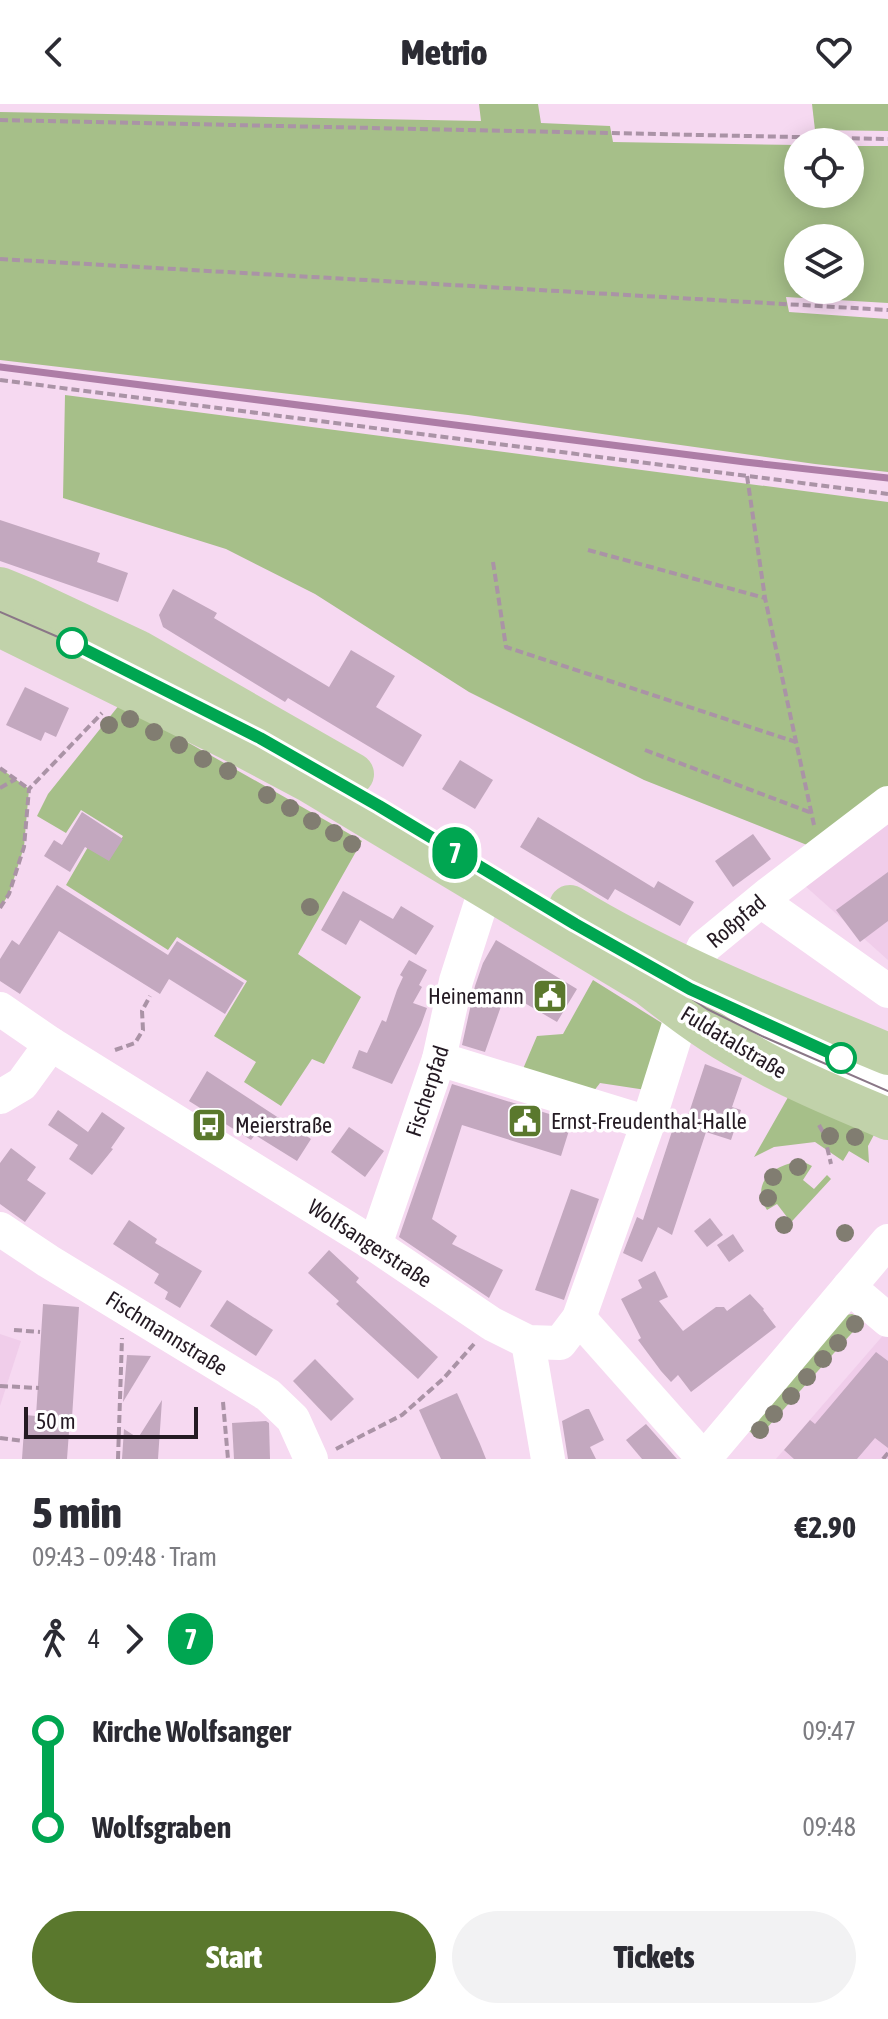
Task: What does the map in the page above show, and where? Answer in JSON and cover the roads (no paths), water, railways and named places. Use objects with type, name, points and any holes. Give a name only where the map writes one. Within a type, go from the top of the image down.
[{"type":"main road","name":"Fuldatalstraße","points":[[0,588],[138,651],[326,758],[601,925],[695,972],[888,1054]]},
{"type":"main road","name":"Fuldatalstraße","points":[[0,626],[283,768],[648,985],[700,1010],[733,1045],[811,1087],[888,1119]]},
{"type":"street","name":"Roßpfad","points":[[579,1318],[648,1123],[700,1010],[695,972],[703,948],[888,803]]},
{"type":"street","name":"Fischerpfad","points":[[375,1245],[439,1059],[456,981],[480,906],[489,891]]},
{"type":"street","points":[[761,901],[888,991]]},
{"type":"street","name":"Wolfsangerstraße","points":[[0,1009],[51,1044],[375,1245],[492,1324],[528,1342]]},
{"type":"street","points":[[700,1010],[888,1084]]},
{"type":"street","points":[[0,1097],[22,1084],[51,1044]]},
{"type":"street","points":[[439,1059],[648,1123]]},
{"type":"street","name":"Fischmannstraße","points":[[0,1229],[268,1395],[293,1419],[320,1456]]},
{"type":"street","points":[[548,1459],[528,1342],[560,1343],[579,1318],[704,1459],[888,1241]]},
{"type":"street","points":[[849,1287],[888,1320]]},
{"type":"waterway","points":[[0,367],[888,478]]},
{"type":"tram line","points":[[0,612],[72,643],[260,738],[610,944],[707,1009],[888,1091]]},
{"type":"tram line","name":"7","points":[[72,643],[260,738],[690,989],[841,1058]]},
{"type":"tram line","points":[[720,1003],[796,1039]]},
{"type":"place","name":"Heinemann","points":[[550,996]]},
{"type":"place","name":"Ernst-Freudenthal-Halle","points":[[525,1121]]},
{"type":"place","name":"Meierstraße","points":[[209,1125]]}]
